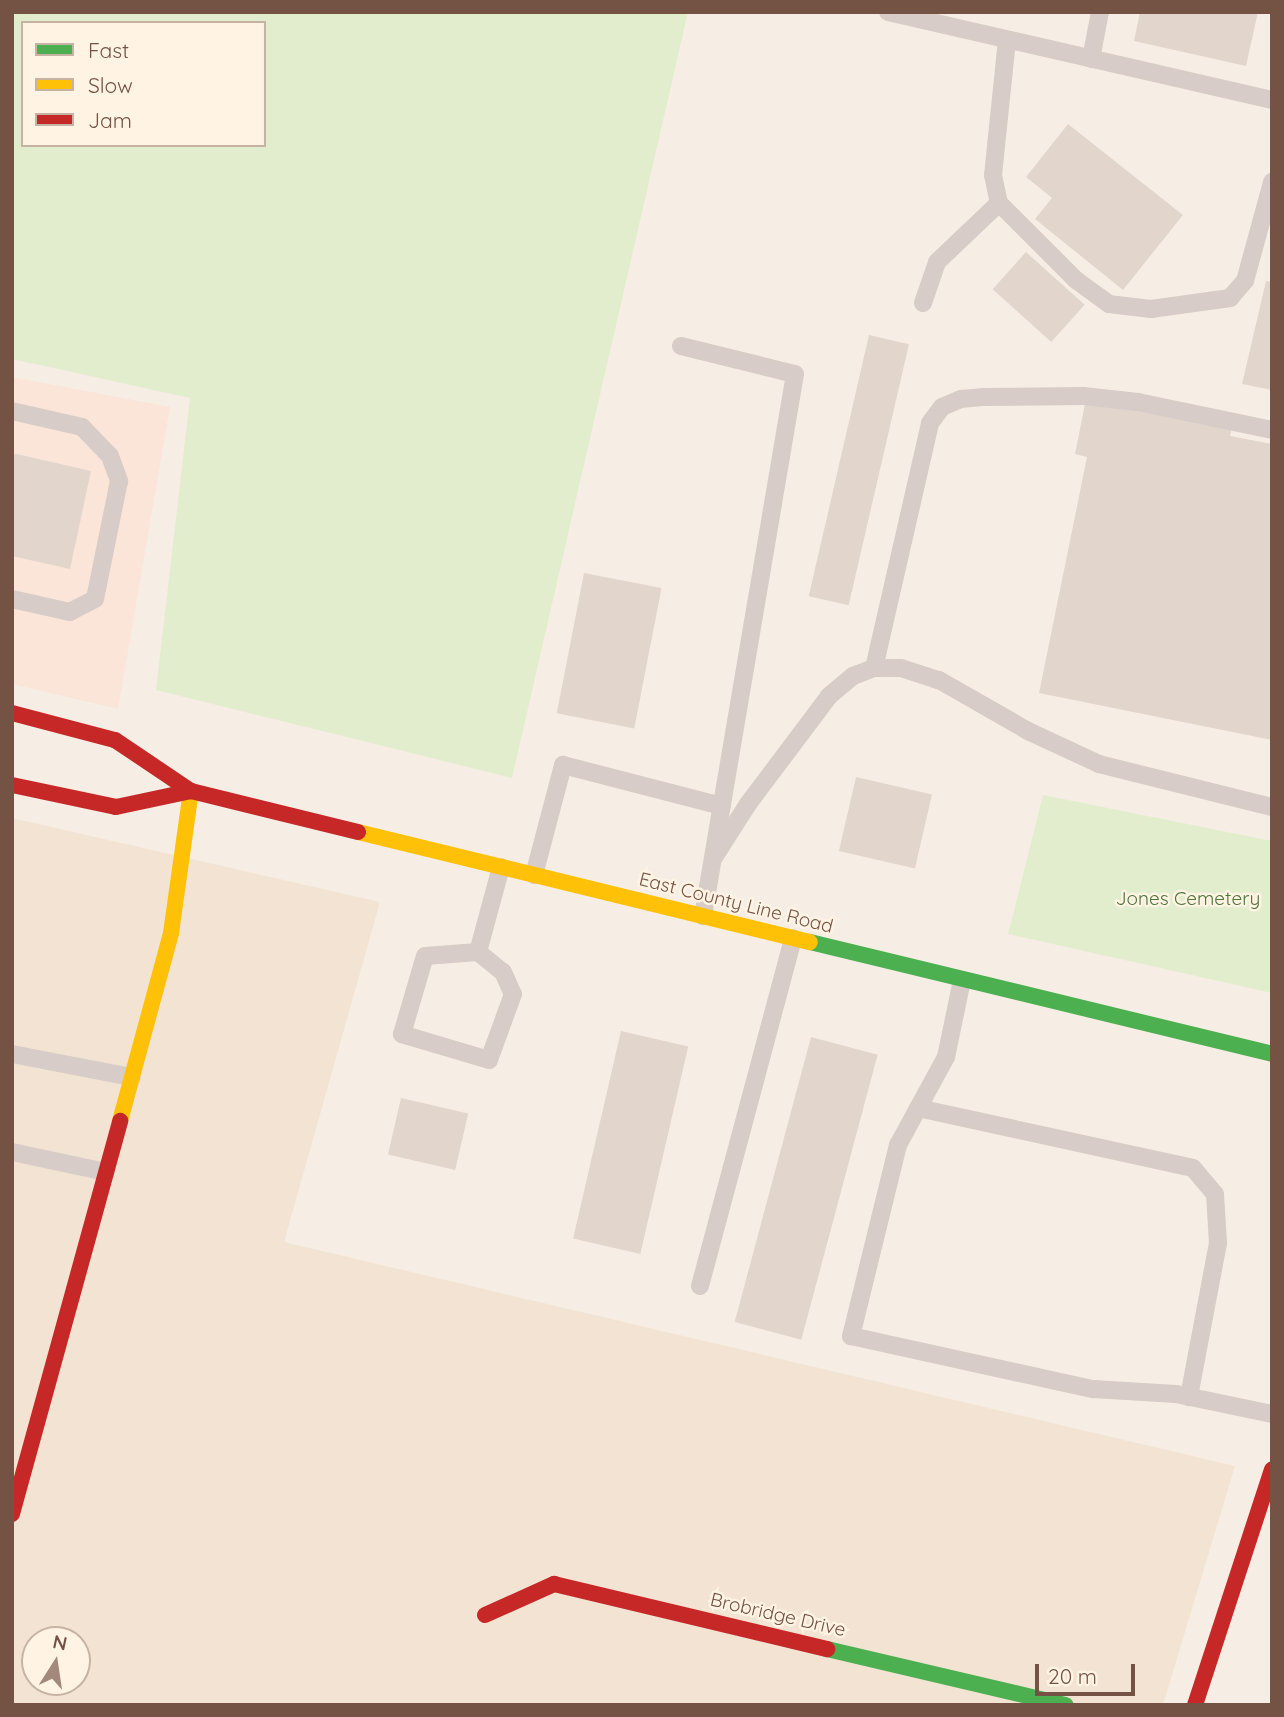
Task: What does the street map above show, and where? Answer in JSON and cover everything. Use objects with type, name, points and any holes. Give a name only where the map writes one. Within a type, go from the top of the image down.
[{"type":"street","name":"East County Line Road","points":[[12,713],[115,740],[191,790],[1272,1054]]},
{"type":"street","name":"East County Line Road","points":[[12,785],[116,807],[191,790]]},
{"type":"street","points":[[12,1514],[171,933],[191,790]]},
{"type":"street","points":[[1195,1705],[1272,1469]]},
{"type":"street","name":"Brobridge Drive","points":[[485,1615],[554,1584],[1066,1705]]},
{"type":"lane","points":[[888,12],[932,17],[1007,40],[1272,100]]},
{"type":"lane","points":[[1091,59],[1100,12]]},
{"type":"lane","points":[[1007,40],[993,175],[999,203],[1067,272],[1109,304],[1151,309],[1230,298],[1245,281],[1272,182]]},
{"type":"lane","points":[[923,303],[937,262],[999,203]]},
{"type":"lane","points":[[681,346],[795,373],[703,916]]},
{"type":"lane","points":[[874,668],[930,423],[942,407],[961,399],[985,397],[1083,396],[1139,402],[1272,429]]},
{"type":"lane","points":[[12,411],[82,428],[110,456],[120,481],[95,598],[70,612],[12,599]]},
{"type":"lane","points":[[713,859],[756,792],[829,695],[853,676],[874,668],[901,668],[939,680],[1028,730],[1099,764],[1272,807]]},
{"type":"lane","points":[[534,875],[563,765],[722,806]]},
{"type":"lane","points":[[478,952],[501,867]]},
{"type":"lane","points":[[700,1286],[793,938]]},
{"type":"lane","points":[[478,952],[503,972],[513,994],[489,1060],[402,1034],[425,956],[478,952]]},
{"type":"lane","points":[[962,980],[946,1057],[898,1145],[851,1336],[1093,1389],[1189,1397],[1272,1414]]},
{"type":"lane","points":[[12,1054],[132,1077]]},
{"type":"lane","points":[[918,1108],[1193,1168],[1215,1194],[1218,1243],[1189,1397]]},
{"type":"lane","points":[[12,1152],[106,1172]]},
{"type":"lane","points":[[12,1426],[36,1425]]},
{"type":"shaded area","points":[[12,377],[170,407],[118,709],[12,684]]},
{"type":"shaded area","points":[[12,818],[380,902],[284,1242],[1235,1466],[1163,1705],[12,1705]]},
{"type":"green space","points":[[12,12],[688,12],[512,778],[156,690],[190,398],[12,359]]},
{"type":"green space","name":"Jones Cemetery","points":[[1043,795],[1272,841],[1272,993],[1008,934]]},
{"type":"building","points":[[1140,12],[1258,12],[1246,66],[1134,41]]},
{"type":"building","points":[[1068,124],[1183,215],[1123,290],[1035,219],[1052,198],[1026,177]]},
{"type":"building","points":[[1026,252],[1085,305],[1051,342],[993,289]]},
{"type":"building","points":[[1266,281],[1272,282],[1272,390],[1242,384]]},
{"type":"building","points":[[869,335],[909,344],[849,605],[809,596]]},
{"type":"building","points":[[1086,399],[1232,428],[1230,436],[1272,444],[1272,740],[1039,693],[1087,457],[1075,454]]},
{"type":"building","points":[[12,453],[91,471],[70,569],[12,556]]},
{"type":"building","points":[[584,573],[662,588],[634,728],[557,713]]},
{"type":"building","points":[[856,777],[932,795],[915,869],[839,851]]},
{"type":"building","points":[[621,1031],[688,1047],[640,1254],[573,1239]]},
{"type":"building","points":[[811,1037],[878,1055],[801,1340],[735,1322]]},
{"type":"building","points":[[401,1098],[468,1114],[455,1170],[388,1155]]},
{"type":"traffic: fast","points":[[810,942],[1272,1054]]},
{"type":"traffic: fast","points":[[827,1649],[1066,1705]]},
{"type":"traffic: slow","points":[[120,1121],[171,933],[191,791]]},
{"type":"traffic: slow","points":[[358,832],[810,942]]},
{"type":"traffic: jam","points":[[12,713],[115,740],[191,791],[358,832]]},
{"type":"traffic: jam","points":[[12,785],[116,807],[191,791]]},
{"type":"traffic: jam","points":[[12,1514],[120,1121]]},
{"type":"traffic: jam","points":[[1195,1705],[1272,1469]]},
{"type":"traffic: jam","points":[[485,1615],[554,1584],[827,1649]]}]
